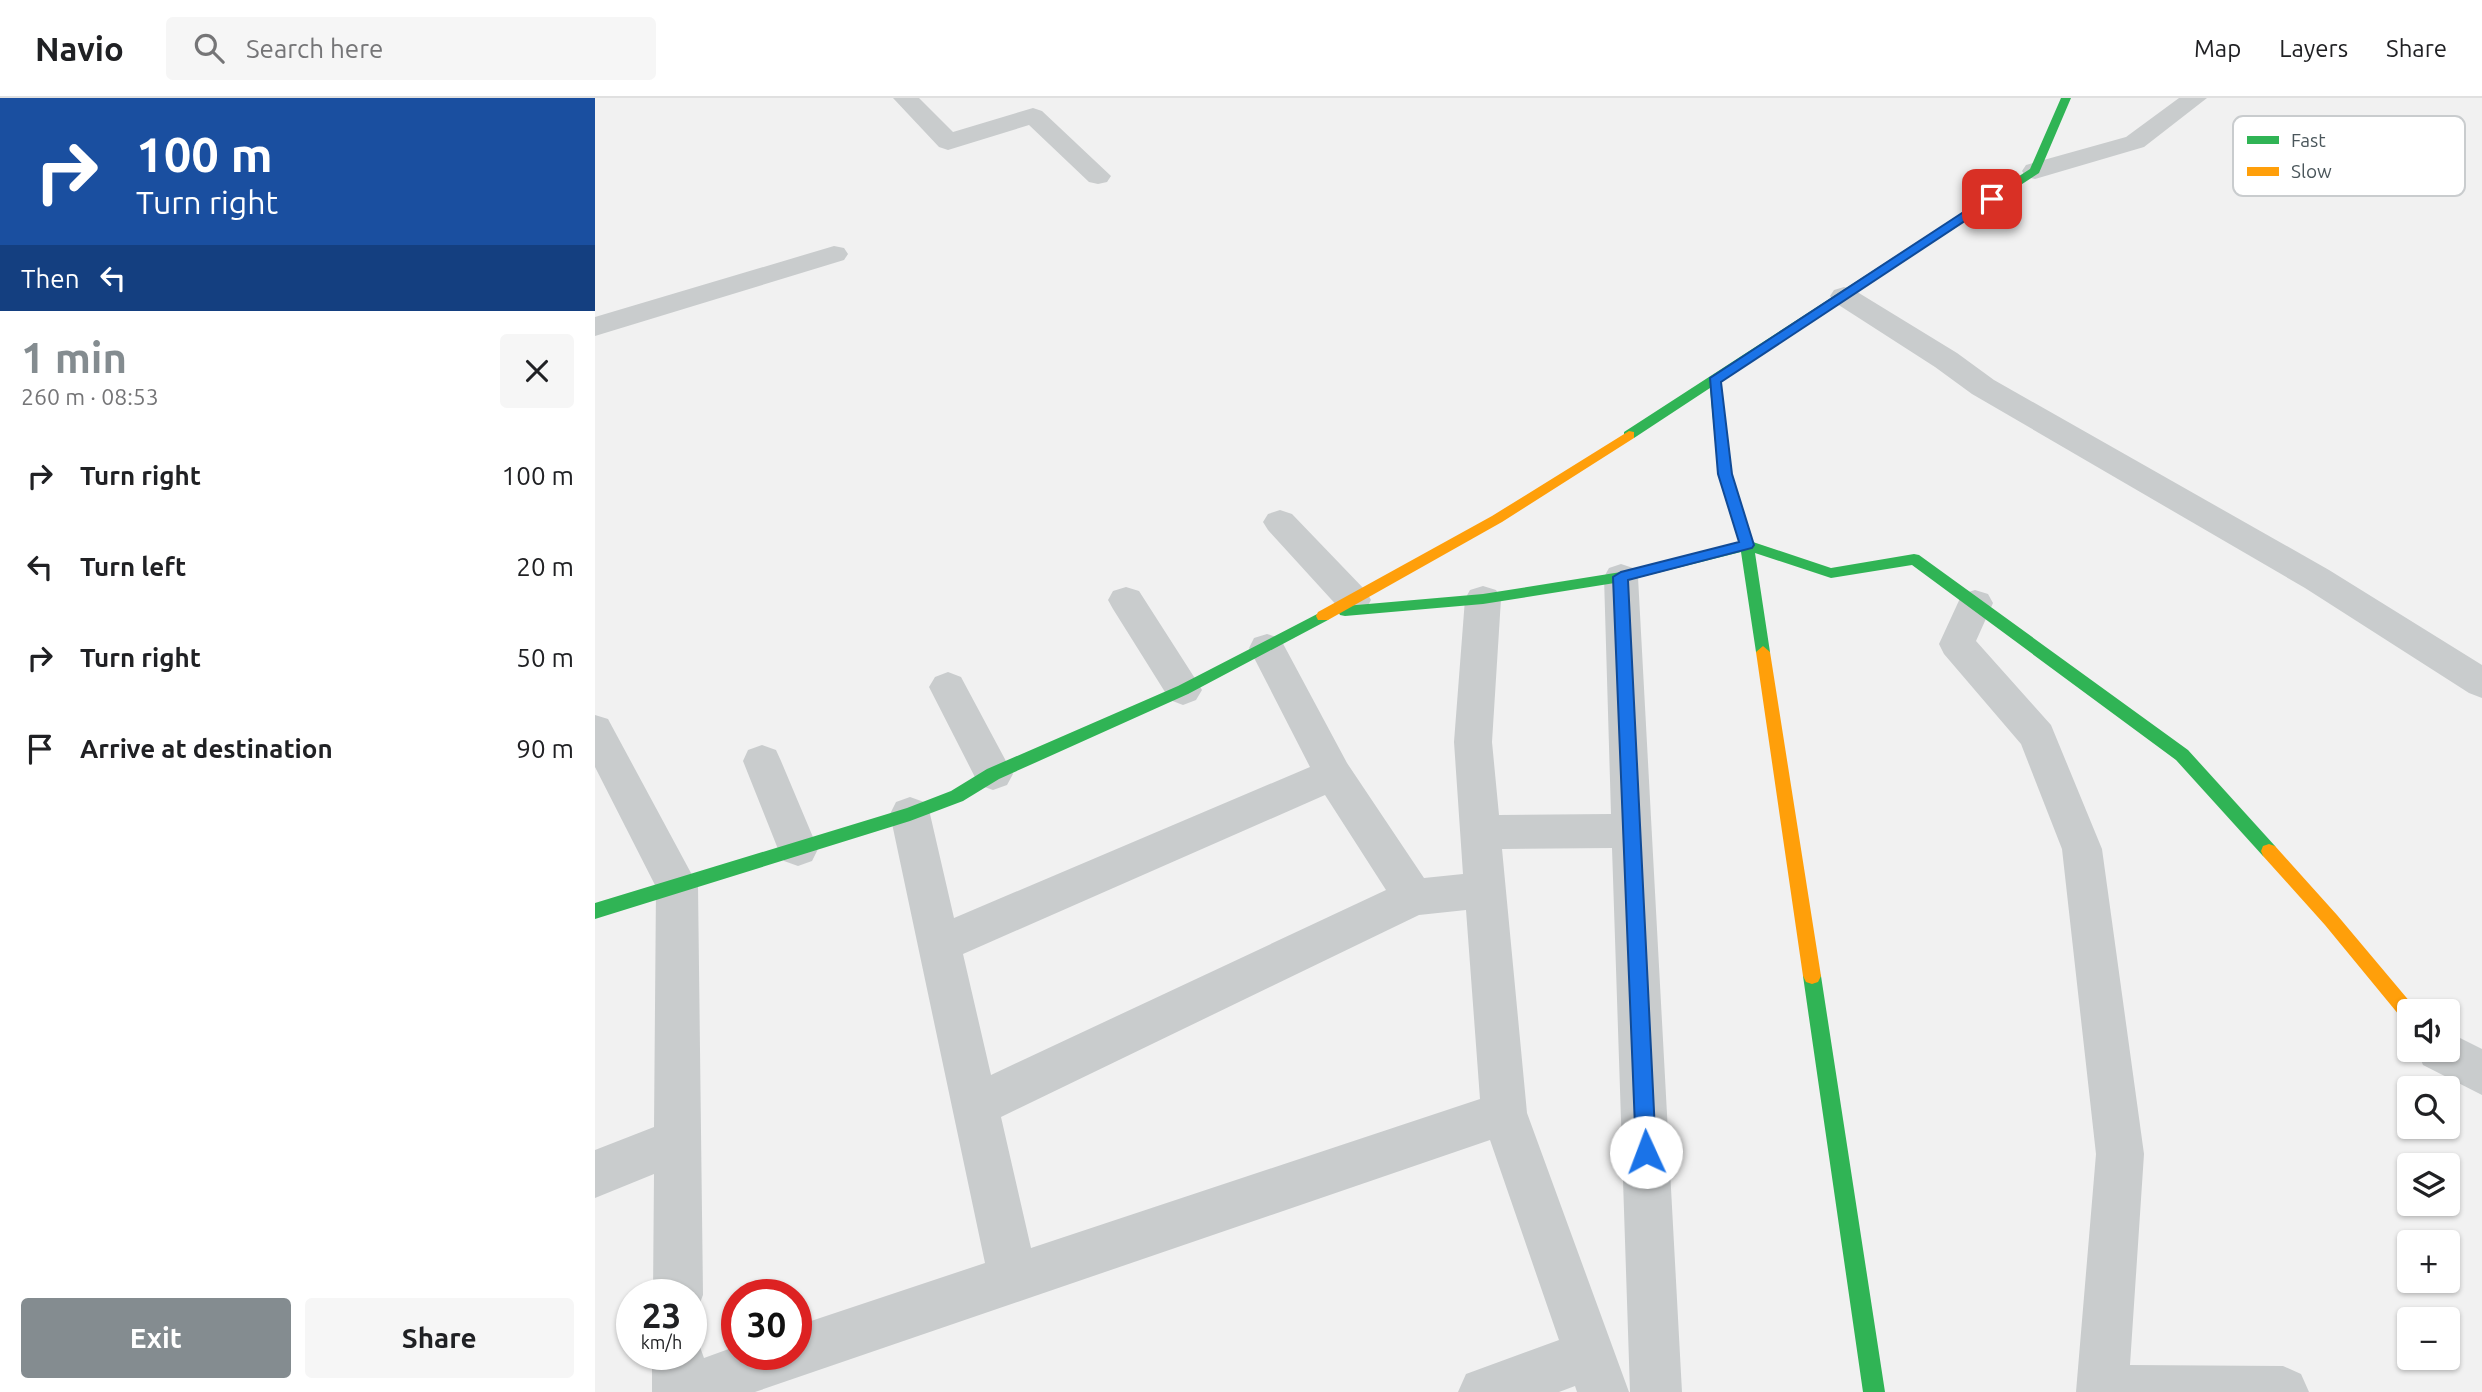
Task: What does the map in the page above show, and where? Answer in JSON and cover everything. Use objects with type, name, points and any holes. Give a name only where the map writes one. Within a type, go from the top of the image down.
[{"type":"street","points":[[905,98],[948,142],[1033,117],[1098,176]]},
{"type":"street","points":[[2035,171],[2066,98]]},
{"type":"street","points":[[595,911],[910,814],[957,796],[993,774],[1183,690],[1267,648],[1497,519],[2035,171],[2135,142],[2195,98]]},
{"type":"street","points":[[595,327],[834,254]]},
{"type":"street","points":[[1843,296],[1946,360],[1983,387],[2317,579],[2482,682]]},
{"type":"street","points":[[1715,380],[1725,474],[1747,545],[1874,1392]]},
{"type":"street","points":[[1280,522],[1341,606]]},
{"type":"street","points":[[1341,606],[1483,599],[1621,577],[1747,545],[1831,573],[1915,559],[2182,755],[2331,920],[2397,999]]},
{"type":"street","points":[[1621,577],[1656,1392]]},
{"type":"street","points":[[1483,599],[1473,742],[1504,1113],[1597,1374],[1484,1392]]},
{"type":"street","points":[[1126,600],[1183,690]]},
{"type":"street","points":[[1975,603],[1957,644],[2037,736],[2082,849],[2120,1154],[2102,1391],[2283,1392]]},
{"type":"street","points":[[1267,648],[1333,774],[1414,897]]},
{"type":"street","points":[[948,687],[993,774]]},
{"type":"street","points":[[595,730],[677,886],[678,1279]]},
{"type":"street","points":[[762,761],[798,849]]},
{"type":"street","points":[[939,944],[1333,774]]},
{"type":"street","points":[[910,814],[1013,1278]]},
{"type":"street","points":[[1481,832],[1632,831]]},
{"type":"street","points":[[975,1107],[1414,897],[1486,890]]},
{"type":"street","points":[[2460,1061],[2482,1073]]},
{"type":"street","points":[[812,1347],[1504,1113]]},
{"type":"street","points":[[595,1174],[677,1141]]},
{"type":"street","points":[[678,1370],[679,1392],[743,1370]]},
{"type":"traffic: fast","points":[[1629,435],[2035,171],[2066,98]]},
{"type":"traffic: fast","points":[[1715,380],[1725,474],[1747,545],[1831,573],[1914,559],[2182,755],[2269,851]]},
{"type":"traffic: fast","points":[[1345,611],[1483,599],[1621,577],[1747,545],[1763,652]]},
{"type":"traffic: fast","points":[[595,911],[910,814],[957,796],[993,774],[1183,690],[1323,616]]},
{"type":"traffic: fast","points":[[1812,976],[1874,1392]]},
{"type":"traffic: slow","points":[[1323,616],[1497,519],[1629,435]]},
{"type":"traffic: slow","points":[[1763,652],[1812,976]]},
{"type":"traffic: slow","points":[[2269,851],[2397,999]]},
{"type":"route","points":[[1646,1152],[1621,577],[1747,545],[1725,474],[1715,380],[1992,199]]}]
